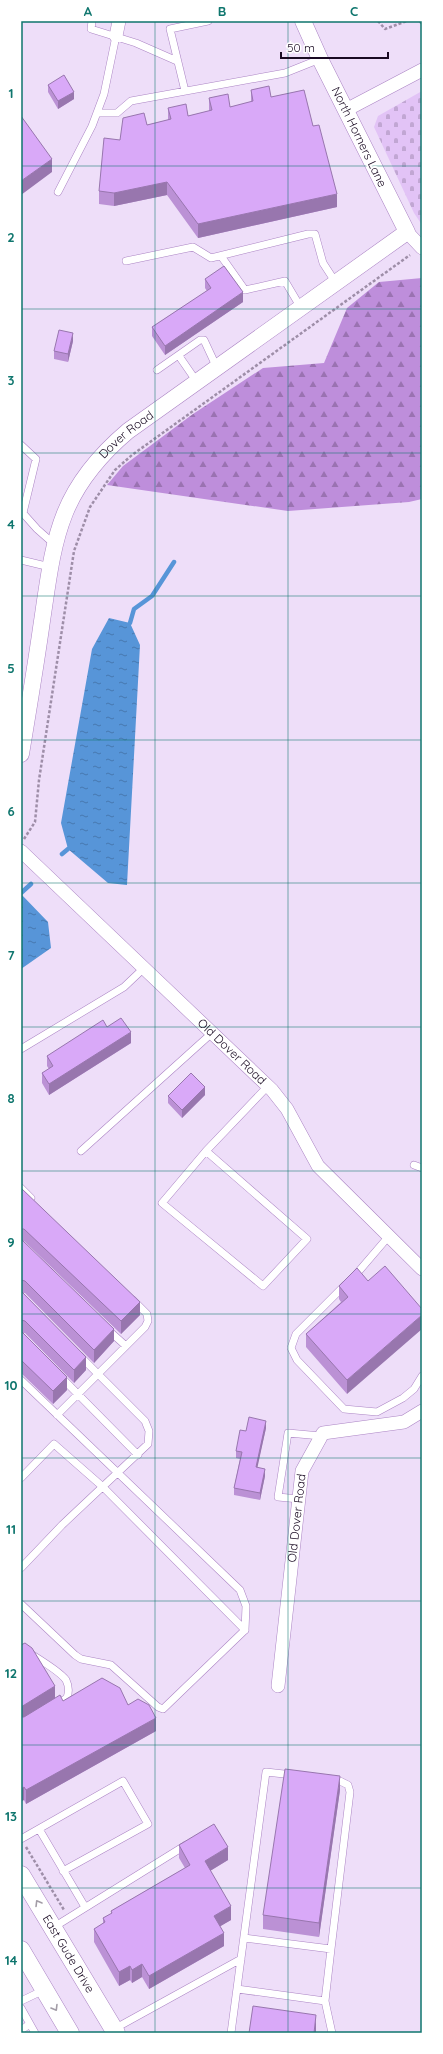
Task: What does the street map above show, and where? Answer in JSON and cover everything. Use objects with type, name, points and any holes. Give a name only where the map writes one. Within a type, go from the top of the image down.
[{"type":"main road","name":"East Gude Drive","points":[[21,1875],[114,2031]]},
{"type":"main road","points":[[21,1950],[70,2033]]},
{"type":"street","points":[[116,36],[119,21]]},
{"type":"street","name":"North Horners Lane","points":[[303,21],[320,60],[407,232],[422,248]]},
{"type":"street","points":[[346,110],[422,70]]},
{"type":"street","name":"Dover Road","points":[[21,754],[50,567],[55,544],[72,498],[93,465],[128,431],[407,232]]},
{"type":"street","name":"Old Dover Road","points":[[21,851],[268,1086],[287,1109],[318,1166],[422,1269]]},
{"type":"street","points":[[321,1436],[323,1433],[404,1422],[422,1411]]},
{"type":"street","name":"Old Dover Road","points":[[278,1686],[302,1471],[321,1436]]},
{"type":"lane","points":[[92,21],[91,29],[116,36],[177,61]]},
{"type":"lane","points":[[185,91],[170,29],[208,21]]},
{"type":"lane","points":[[58,192],[85,142],[97,113],[104,94],[116,36]]},
{"type":"lane","points":[[97,113],[117,113],[131,101],[285,73],[320,60]]},
{"type":"lane","points":[[126,261],[193,247],[210,258],[308,234],[315,234],[323,263],[336,283]]},
{"type":"lane","points":[[221,256],[245,290],[285,281],[302,308]]},
{"type":"lane","points":[[157,370],[200,340],[204,340],[217,368]]},
{"type":"lane","points":[[179,356],[197,382]]},
{"type":"lane","points":[[21,445],[36,458],[36,464],[22,512],[37,530],[55,544]]},
{"type":"lane","points":[[21,560],[50,567]]},
{"type":"lane","points":[[21,1049],[124,987],[144,968]]},
{"type":"lane","points":[[81,1151],[212,1033]]},
{"type":"lane","points":[[206,1151],[307,1239],[263,1286],[162,1202],[206,1151],[268,1086]]},
{"type":"lane","points":[[414,1165],[422,1168]]},
{"type":"lane","points":[[21,1188],[38,1205]]},
{"type":"lane","points":[[389,1236],[355,1276],[296,1334],[291,1348],[296,1360],[344,1409],[377,1412],[403,1398],[414,1389],[422,1376]]},
{"type":"lane","points":[[57,1415],[145,1327],[148,1321],[147,1314],[125,1292]]},
{"type":"lane","points":[[104,1325],[126,1346]]},
{"type":"lane","points":[[21,1568],[62,1525],[148,1444],[149,1431],[145,1422],[76,1352]]},
{"type":"lane","points":[[55,1370],[138,1455]]},
{"type":"lane","points":[[21,1380],[240,1590],[246,1606],[245,1630],[163,1709],[158,1707],[111,1665],[81,1659],[75,1655],[21,1604]]},
{"type":"lane","points":[[299,1499],[278,1497],[288,1433],[321,1436]]},
{"type":"lane","points":[[21,1478],[54,1444],[103,1487],[245,1630]]},
{"type":"lane","points":[[21,1648],[36,1657],[65,1679],[69,1691],[66,1698],[47,1710]]},
{"type":"lane","points":[[231,2033],[266,1772],[303,1776]]},
{"type":"lane","points":[[325,1779],[340,1780],[348,1785],[350,1792],[325,2001],[332,2033]]},
{"type":"lane","points":[[21,1839],[123,1781],[148,1824],[64,1871]]},
{"type":"lane","points":[[39,1829],[85,1907]]},
{"type":"lane","points":[[52,1928],[193,1841]]},
{"type":"lane","points":[[244,1938],[331,1949]]},
{"type":"lane","points":[[114,2031],[241,1959]]},
{"type":"lane","points":[[237,1989],[325,2001]]},
{"type":"lane","points":[[21,2001],[45,1990]]},
{"type":"lane","points":[[21,2008],[35,2033]]},
{"type":"lane","points":[[21,2030],[30,2024]]},
{"type":"path","points":[[378,21],[385,29],[407,21]]},
{"type":"path","points":[[420,21],[422,25]]},
{"type":"path","points":[[21,842],[35,822],[39,780],[74,551],[90,507],[101,489],[116,470],[132,455],[410,256]]},
{"type":"green space","points":[[422,91],[422,225],[414,213],[374,127],[378,116]]},
{"type":"green space","points":[[422,278],[422,499],[409,502],[288,511],[107,485],[123,466],[193,414],[263,368],[324,363],[347,308],[379,282]]},
{"type":"water","points":[[109,618],[130,623],[140,645],[127,885],[108,883],[68,849],[61,823],[92,649]]},
{"type":"water","points":[[21,894],[48,922],[51,948],[21,969]]},
{"type":"building","points":[[64,75],[74,92],[58,101],[48,85]]},
{"type":"building","points":[[269,86],[271,97],[304,90],[313,126],[319,125],[337,194],[198,224],[167,182],[114,193],[99,191],[104,138],[120,140],[123,118],[144,113],[147,125],[171,119],[168,108],[186,104],[188,116],[212,110],[209,98],[228,94],[230,107],[253,101],[251,90]]},
{"type":"building","points":[[21,116],[52,159],[21,181]]},
{"type":"building","points":[[224,266],[243,292],[165,346],[152,327],[211,288],[205,279]]},
{"type":"building","points":[[59,330],[73,333],[68,354],[54,351]]},
{"type":"building","points":[[121,1018],[131,1032],[49,1084],[42,1073],[53,1066],[47,1056],[103,1020],[107,1027]]},
{"type":"building","points":[[191,1073],[205,1087],[182,1110],[168,1096]]},
{"type":"building","points":[[21,1188],[140,1302],[121,1321],[24,1229],[21,1229]]},
{"type":"building","points":[[21,1239],[114,1329],[94,1350],[25,1281],[21,1280]]},
{"type":"building","points":[[385,1266],[422,1309],[422,1315],[347,1380],[306,1334],[348,1297],[339,1286],[357,1268],[368,1281]]},
{"type":"building","points":[[21,1291],[86,1357],[74,1370],[25,1321],[21,1320]]},
{"type":"building","points":[[21,1331],[67,1377],[53,1391],[21,1360]]},
{"type":"building","points":[[249,1417],[266,1421],[256,1467],[265,1469],[260,1493],[234,1488],[242,1452],[236,1451],[240,1430],[246,1431]]},
{"type":"building","points":[[25,1643],[32,1648],[55,1686],[21,1707],[21,1645]]},
{"type":"building","points":[[102,1678],[120,1688],[128,1705],[138,1699],[149,1705],[156,1718],[26,1790],[24,1787],[21,1789],[21,1717],[24,1717],[60,1695],[63,1701]]},
{"type":"building","points":[[285,1769],[340,1776],[319,1923],[263,1915]]},
{"type":"building","points":[[214,1824],[228,1847],[205,1861],[231,1906],[214,1916],[224,1933],[149,1976],[142,1964],[132,1970],[130,1966],[119,1972],[94,1929],[105,1922],[103,1918],[112,1913],[111,1911],[190,1865],[179,1845]]},
{"type":"building","points":[[253,2006],[316,2015],[314,2033],[249,2033]]},
{"type":"waterway","points":[[130,623],[134,609],[152,596],[174,562]]},
{"type":"waterway","points":[[62,854],[68,849]]},
{"type":"waterway","points":[[21,893],[31,884]]}]
